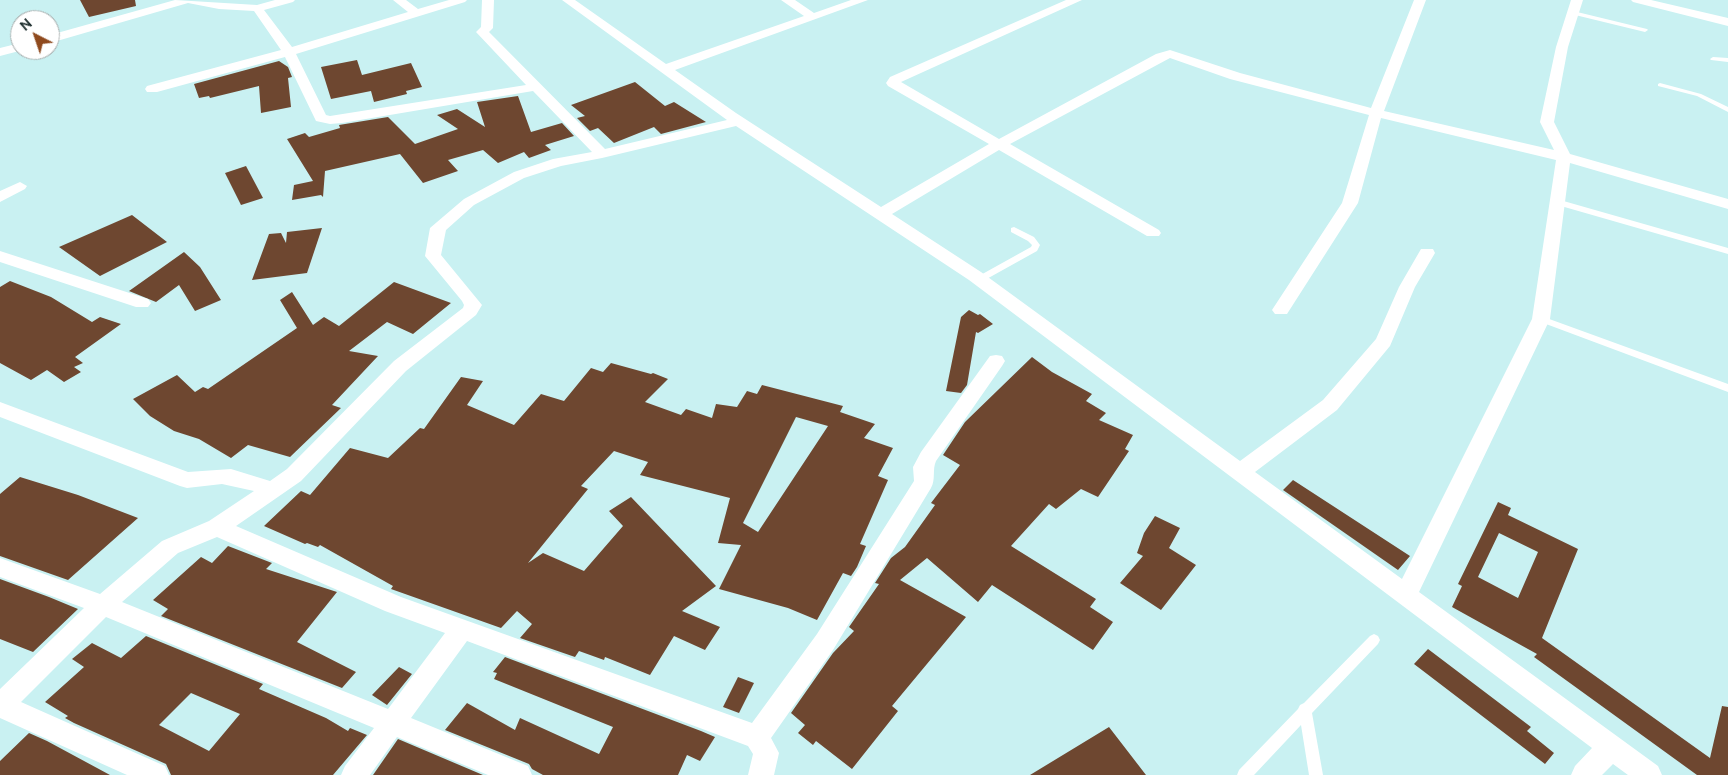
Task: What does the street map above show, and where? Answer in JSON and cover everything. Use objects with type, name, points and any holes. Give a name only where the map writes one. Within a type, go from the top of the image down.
[{"type":"street","points":[[60,36],[188,0],[219,6],[257,8],[289,0]]},
{"type":"street","points":[[399,0],[416,13]]},
{"type":"street","points":[[152,89],[288,52],[461,0]]},
{"type":"street","points":[[488,0],[487,28],[482,32],[602,154]]},
{"type":"street","points":[[568,0],[739,120],[980,279],[1649,775]]},
{"type":"street","points":[[787,0],[813,17]]},
{"type":"street","points":[[665,69],[862,0]]},
{"type":"street","points":[[1076,0],[895,80],[893,83],[998,145],[1014,151],[1153,233]]},
{"type":"street","points":[[1282,310],[1350,203],[1376,113],[1420,0]]},
{"type":"street","points":[[1637,0],[1728,22]]},
{"type":"street","points":[[1406,595],[1541,319],[1564,157],[1547,122],[1562,47],[1575,7]]},
{"type":"street","points":[[257,8],[288,52],[321,118],[330,120],[536,87]]},
{"type":"street","points":[[881,214],[998,145],[1160,57],[1170,54],[1235,76],[1376,113],[1564,157],[1728,204]]},
{"type":"street","points":[[156,775],[0,705],[103,604],[170,547],[217,527],[294,475],[400,366],[470,311],[473,305],[468,297],[433,256],[438,228],[469,202],[519,175],[558,162],[602,154],[739,120]]},
{"type":"street","points":[[0,197],[20,186]]},
{"type":"street","points":[[1240,472],[1330,405],[1384,342],[1407,287],[1427,253]]},
{"type":"street","points":[[0,256],[142,304]]},
{"type":"street","points":[[756,737],[825,642],[924,482],[923,467],[928,457],[996,361]]},
{"type":"street","points":[[0,409],[187,480],[215,474],[240,478],[272,490]]},
{"type":"street","points":[[217,527],[393,604],[756,737],[766,753],[761,775]]},
{"type":"street","points":[[0,567],[103,604],[519,775]]},
{"type":"street","points":[[354,775],[462,629]]},
{"type":"street","points":[[1584,775],[1612,747]]},
{"type":"lane","points":[[1575,7],[1645,30]]},
{"type":"lane","points":[[1713,59],[1728,60]]},
{"type":"lane","points":[[1660,85],[1699,95],[1728,110]]},
{"type":"lane","points":[[1557,202],[1728,251]]},
{"type":"lane","points":[[980,279],[1034,249],[1036,245],[1031,240],[1014,230]]},
{"type":"lane","points":[[1541,319],[1728,388]]},
{"type":"lane","points":[[1244,775],[1305,709],[1374,640]]},
{"type":"lane","points":[[1305,709],[1316,775]]},
{"type":"building","points":[[80,0],[135,0],[136,6],[89,17]]},
{"type":"building","points":[[357,60],[362,75],[411,63],[422,87],[406,91],[407,94],[374,102],[371,91],[331,99],[321,67]]},
{"type":"building","points":[[279,61],[288,67],[292,77],[288,78],[291,107],[261,113],[259,86],[210,98],[209,96],[199,98],[194,84]]},
{"type":"building","points":[[635,82],[665,106],[674,102],[706,122],[661,134],[654,127],[614,143],[598,128],[590,131],[577,118],[585,116],[571,105]]},
{"type":"building","points":[[518,96],[531,132],[562,123],[574,136],[545,145],[551,150],[529,158],[524,152],[498,163],[483,150],[448,160],[458,171],[423,183],[400,154],[325,171],[323,197],[321,195],[292,200],[294,185],[313,181],[287,139],[305,133],[309,137],[340,128],[339,125],[388,117],[415,144],[458,129],[437,115],[457,109],[485,127],[477,102]]},
{"type":"building","points":[[246,166],[263,198],[241,205],[225,173]]},
{"type":"building","points":[[132,215],[167,242],[100,276],[59,247]]},
{"type":"building","points":[[322,228],[307,273],[252,280],[269,234],[281,233],[286,243],[287,232]]},
{"type":"building","points":[[184,252],[200,267],[221,300],[195,311],[179,285],[156,302],[129,291]]},
{"type":"building","points":[[10,281],[51,297],[92,322],[100,317],[121,324],[75,357],[83,363],[74,367],[81,372],[64,382],[47,370],[31,380],[0,363],[0,287]]},
{"type":"building","points":[[394,282],[451,303],[413,334],[387,322],[349,351],[378,356],[332,405],[341,408],[290,457],[248,445],[231,458],[199,439],[174,431],[150,416],[133,399],[177,375],[195,392],[203,387],[208,389],[297,328],[280,300],[292,292],[313,325],[324,317],[339,326]]},
{"type":"building","points":[[969,310],[978,315],[980,314],[993,324],[978,333],[976,332],[967,385],[961,393],[946,391],[961,317]]},
{"type":"building","points":[[1032,357],[1052,372],[1092,394],[1086,401],[1106,413],[1099,420],[1133,435],[1125,449],[1129,451],[1098,497],[1081,489],[1056,509],[1049,504],[1011,546],[1096,599],[1090,607],[1113,622],[1093,650],[992,585],[978,602],[927,558],[900,580],[966,617],[892,706],[898,711],[852,769],[816,741],[813,745],[798,733],[805,725],[791,713],[833,653],[854,631],[849,627],[879,584],[875,583],[891,558],[905,547],[935,505],[931,503],[960,465],[943,455],[965,422]]},
{"type":"building","points":[[611,363],[653,373],[668,379],[645,402],[681,415],[686,409],[712,418],[716,404],[737,407],[747,391],[757,394],[762,385],[843,406],[840,412],[875,424],[864,438],[893,448],[878,476],[888,480],[860,544],[866,546],[857,567],[851,576],[843,573],[817,620],[788,608],[719,589],[741,545],[718,543],[730,498],[640,475],[648,462],[614,451],[581,486],[588,489],[528,563],[543,553],[584,571],[623,526],[609,511],[631,497],[716,586],[682,611],[720,627],[705,650],[674,636],[650,675],[605,657],[604,660],[579,651],[575,657],[520,638],[532,624],[517,611],[501,628],[391,589],[393,586],[320,545],[318,547],[305,544],[264,526],[301,491],[310,495],[350,448],[388,458],[420,428],[424,429],[461,377],[483,381],[467,405],[514,425],[541,394],[564,401],[591,368],[603,372]],"holes":[[[796,417],[828,426],[758,532],[743,523]]]},
{"type":"building","points":[[20,477],[78,495],[138,518],[68,580],[0,556],[0,494]]},
{"type":"building","points":[[1293,480],[1410,556],[1398,570],[1283,490]]},
{"type":"building","points":[[1498,502],[1511,508],[1508,515],[1578,549],[1542,638],[1710,758],[1722,706],[1728,707],[1728,775],[1697,775],[1534,657],[1537,654],[1452,607],[1462,586],[1458,584]],"holes":[[[1499,533],[1538,552],[1518,598],[1478,577]]]},
{"type":"building","points":[[1155,516],[1180,528],[1169,548],[1196,565],[1161,610],[1120,583],[1143,556],[1137,553],[1144,533]]},
{"type":"building","points":[[228,546],[272,563],[266,569],[337,592],[297,642],[356,672],[342,688],[161,616],[168,609],[153,600],[201,557],[212,563]]},
{"type":"building","points":[[0,579],[78,609],[33,652],[0,639]]},
{"type":"building","points":[[146,636],[263,684],[259,689],[326,718],[348,731],[350,728],[367,735],[333,775],[171,775],[166,764],[74,723],[65,718],[68,716],[45,702],[84,667],[72,659],[92,643],[121,658]],"holes":[[[191,693],[240,714],[209,751],[159,725]]]},
{"type":"building","points":[[1428,649],[1531,727],[1527,731],[1554,753],[1545,764],[1414,664]]},
{"type":"building","points":[[505,657],[715,737],[700,761],[687,755],[678,775],[543,775],[532,769],[529,764],[445,730],[467,703],[515,730],[520,718],[599,754],[613,727],[494,679],[497,673],[493,672]]},
{"type":"building","points":[[399,667],[412,674],[387,705],[372,695]]},
{"type":"building","points":[[738,677],[754,683],[739,713],[723,707]]},
{"type":"building","points":[[1109,727],[1146,775],[1030,775]]},
{"type":"building","points":[[29,733],[110,775],[0,775],[0,761]]},
{"type":"building","points":[[398,739],[483,775],[373,775]]}]
